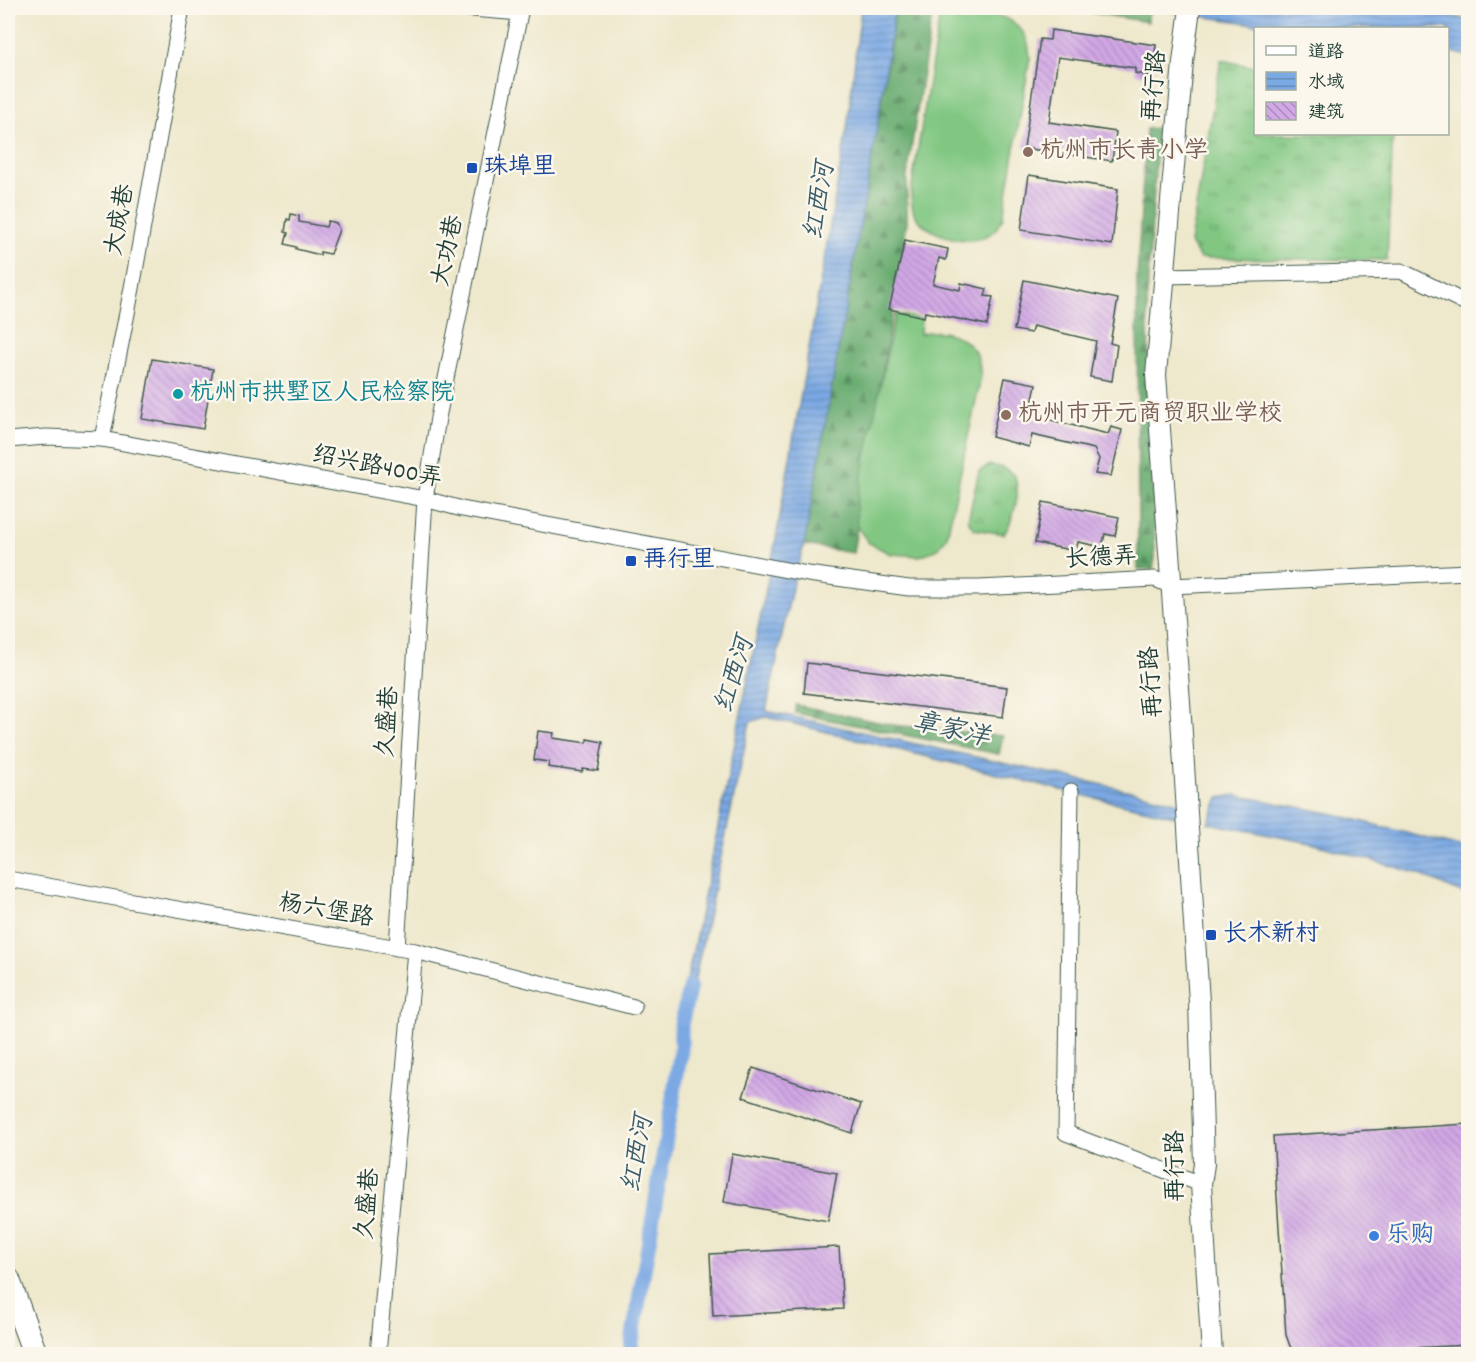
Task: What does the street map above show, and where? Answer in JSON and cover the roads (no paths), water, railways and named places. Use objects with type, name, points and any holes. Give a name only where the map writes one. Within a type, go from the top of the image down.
[{"type":"main road","points":[[8,1280],[35,1354]]},
{"type":"street","name":"大成巷","points":[[102,439],[132,288],[182,8]]},
{"type":"street","name":"大功巷","points":[[425,499],[438,418],[520,13],[460,8]]},
{"type":"street","name":"再行路","points":[[1190,8],[1183,62],[1156,375],[1199,1002],[1204,1164],[1201,1184],[1212,1354]]},
{"type":"street","points":[[1165,276],[1401,271],[1468,304]]},
{"type":"street","name":"绍兴路400弄","points":[[8,440],[46,437],[102,439],[736,560]]},
{"type":"street","name":"久盛巷","points":[[397,948],[425,499]]},
{"type":"street","name":"长德弄","points":[[736,560],[808,574],[909,588],[979,588],[1155,579],[1171,586],[1468,572]]},
{"type":"street","points":[[1071,791],[1066,1133],[1201,1184]]},
{"type":"street","name":"杨六堡路","points":[[8,879],[415,951],[634,1007]]},
{"type":"street","name":"久盛巷","points":[[378,1354],[415,951]]},
{"type":"water","points":[[861,8],[895,8],[876,135],[804,545],[793,583],[766,711],[1149,795],[1190,806],[1201,822],[1073,793],[766,717],[750,722],[690,1001],[682,1005],[775,544],[847,128]]},
{"type":"water","points":[[1147,8],[1422,8],[1468,20],[1468,56],[1449,51],[1449,27],[1274,27]]},
{"type":"water","points":[[1235,795],[1330,813],[1468,849],[1468,896],[1416,873],[1311,843],[1208,823],[1219,798]]},
{"type":"waterway","name":"红西河","points":[[630,1354],[681,1050],[681,1025],[690,985]]},
{"type":"place","name":"杭州市长青小学","points":[[1028,152]]},
{"type":"place","name":"珠埠里","points":[[472,168]]},
{"type":"place","name":"杭州市拱墅区人民检察院","points":[[178,394]]},
{"type":"place","name":"杭州市开元商贸职业学校","points":[[1006,415]]},
{"type":"place","name":"再行里","points":[[631,561]]},
{"type":"place","name":"长木新村","points":[[1211,935]]},
{"type":"place","name":"乐购","points":[[1374,1236]]},
{"type":"water label","name":"章家洋","points":[[951,731]]}]
